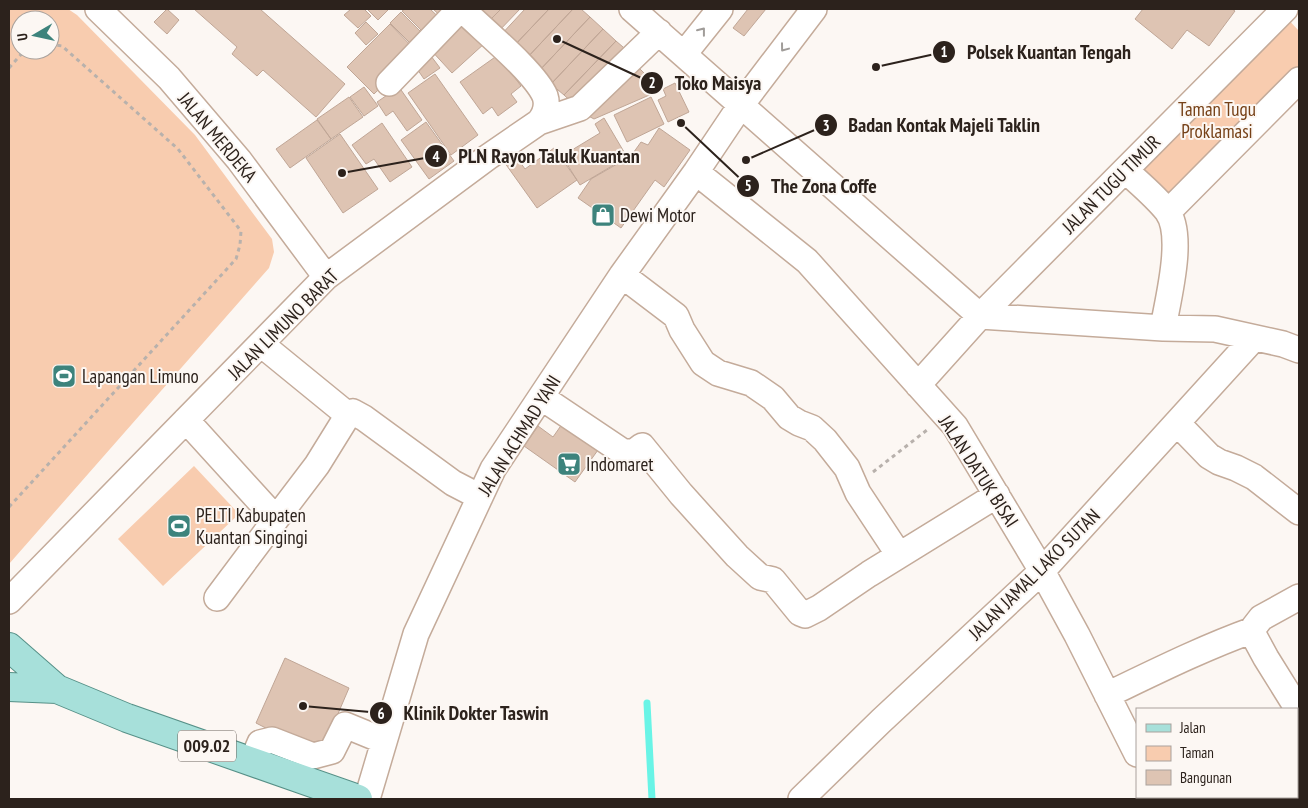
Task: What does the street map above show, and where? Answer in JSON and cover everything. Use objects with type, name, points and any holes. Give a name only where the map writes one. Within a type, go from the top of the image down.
[{"type":"main road","name":"009.02","points":[[9,647],[57,689],[127,718],[358,799]]},
{"type":"main road","name":"009.02","points":[[9,687],[57,689]]},
{"type":"street","name":"JALAN MERDEKA","points":[[98,9],[169,78],[227,145],[326,277]]},
{"type":"street","points":[[389,83],[461,9],[528,72],[544,95],[546,108],[539,122]]},
{"type":"street","points":[[632,9],[980,316],[1163,328],[1215,329],[1283,344],[1299,350]]},
{"type":"street","points":[[684,54],[720,9]]},
{"type":"street","name":"JALAN ACHMAD YANI","points":[[367,799],[416,634],[493,469],[622,275],[696,172],[741,105],[814,9]]},
{"type":"street","name":"JALAN TUGU TIMUR","points":[[918,385],[980,316],[1285,9]]},
{"type":"street","name":"JALAN LIMUNO BARAT","points":[[9,601],[326,277],[488,157],[539,122],[580,108],[659,32]]},
{"type":"street","points":[[1168,212],[1299,80]]},
{"type":"street","points":[[1125,170],[1168,212],[1176,233],[1175,255],[1163,328]]},
{"type":"street","name":"JALAN DATUK BISAI","points":[[696,172],[807,261],[955,426],[1042,571],[1136,752]]},
{"type":"street","points":[[622,275],[676,316],[682,330],[703,363],[718,373],[751,383],[774,398],[789,417],[812,428],[825,440],[847,468],[855,486],[899,555]]},
{"type":"street","name":"JALAN JAMAL LAKO SUTAN","points":[[801,799],[881,721],[1042,571],[1178,424],[1254,338]]},
{"type":"street","points":[[261,344],[348,415]]},
{"type":"street","points":[[541,397],[623,452],[634,452],[642,446],[681,494],[737,556],[760,577],[773,580],[800,613],[805,615],[997,495]]},
{"type":"street","points":[[218,598],[317,465],[348,415],[353,412],[453,483],[480,498]]},
{"type":"street","points":[[186,420],[276,519]]},
{"type":"street","points":[[1178,424],[1209,456],[1254,477],[1299,512]]},
{"type":"street","points":[[1297,708],[1266,658],[1253,634],[1253,630],[1261,618],[1299,597]]},
{"type":"street","points":[[1107,695],[1186,658],[1253,630]]},
{"type":"street","points":[[252,762],[260,742],[272,740],[313,756],[332,751],[349,715],[384,741]]},
{"type":"path","points":[[9,507],[236,259],[240,245],[241,232],[178,149],[60,46]]},
{"type":"path","points":[[855,486],[945,415]]},
{"type":"green space","name":"Lapangan Limuno","points":[[9,9],[68,9],[77,15],[195,135],[272,239],[274,252],[269,268],[9,564]]},
{"type":"green space","name":"Taman Tugu Proklamasi","points":[[1285,16],[1299,31],[1299,75],[1172,202],[1135,165]]},
{"type":"green space","name":"PELTI Kabupaten Kuantan Singingi","points":[[194,466],[239,514],[163,586],[118,539]]},
{"type":"building","points":[[167,9],[179,20],[167,34],[154,22]]},
{"type":"building","points":[[194,9],[260,9],[345,84],[316,117],[263,70],[257,76],[232,54],[237,47]]},
{"type":"building","points":[[351,9],[364,9],[371,16],[358,28],[344,15]]},
{"type":"building","points":[[367,9],[389,9],[378,20]]},
{"type":"building","points":[[405,9],[430,9],[445,23],[429,38],[402,11]]},
{"type":"building","points":[[433,9],[448,9],[446,21]]},
{"type":"building","points":[[483,9],[501,9],[486,24],[476,16]]},
{"type":"building","points":[[501,9],[520,9],[496,34],[486,24]]},
{"type":"building","points":[[525,9],[549,9],[512,48],[499,37]]},
{"type":"building","points":[[549,9],[573,9],[525,60],[512,48]]},
{"type":"building","points":[[573,9],[581,9],[590,17],[538,72],[525,60]]},
{"type":"building","points":[[748,9],[766,9],[744,36],[733,28]]},
{"type":"building","points":[[1143,9],[1232,9],[1235,11],[1209,46],[1187,30],[1172,49],[1135,19]]},
{"type":"building","points":[[401,12],[428,39],[417,50],[390,23]]},
{"type":"building","points":[[590,17],[603,29],[551,84],[538,72]]},
{"type":"building","points":[[461,18],[485,43],[452,73],[429,48]]},
{"type":"building","points":[[366,22],[378,34],[366,45],[355,33]]},
{"type":"building","points":[[390,24],[417,52],[374,94],[347,67]]},
{"type":"building","points":[[603,29],[616,41],[564,95],[551,84]]},
{"type":"building","points":[[616,41],[630,53],[577,107],[564,95]]},
{"type":"building","points":[[428,52],[440,68],[424,79],[413,63]]},
{"type":"building","points":[[498,55],[521,86],[511,94],[517,102],[498,116],[492,107],[483,114],[460,82]]},
{"type":"building","points":[[632,61],[661,90],[594,119],[583,113]]},
{"type":"building","points":[[435,74],[478,135],[451,155],[408,93]]},
{"type":"building","points":[[675,83],[689,112],[668,122],[658,100],[666,96],[663,89]]},
{"type":"building","points":[[364,87],[378,106],[364,116],[350,97]]},
{"type":"building","points":[[399,87],[422,120],[407,131],[393,111],[386,116],[377,102]]},
{"type":"building","points":[[349,97],[363,117],[331,139],[317,119]]},
{"type":"building","points":[[651,97],[664,124],[627,142],[614,115]]},
{"type":"building","points":[[604,118],[627,157],[580,185],[562,156],[600,133],[595,124]]},
{"type":"building","points":[[317,120],[331,139],[290,168],[276,149]]},
{"type":"building","points":[[426,122],[454,161],[429,179],[401,140]]},
{"type":"building","points":[[382,123],[412,167],[390,182],[374,159],[366,164],[352,145]]},
{"type":"building","points":[[659,128],[690,150],[664,187],[655,180],[621,228],[578,198],[591,179],[631,156],[641,142],[648,145]]},
{"type":"building","points":[[340,134],[378,189],[343,213],[306,158]]},
{"type":"building","points":[[554,148],[577,180],[537,208],[502,159],[513,152],[525,169]]},
{"type":"building","name":"Indomaret","points":[[567,417],[603,443],[575,482],[524,446],[538,426],[553,437]]},
{"type":"building","points":[[285,658],[349,688],[325,744],[307,749],[256,723]]},
{"type":"waterway","points":[[647,703],[652,799]]},
{"type":"place","name":"Toko Maisya","points":[[557,39]]},
{"type":"place","name":"Polsek Kuantan Tengah","points":[[876,67]]},
{"type":"place","name":"The Zona Coffe","points":[[681,123]]},
{"type":"place","name":"Badan Kontak Majeli Taklin","points":[[746,160]]},
{"type":"place","name":"PLN Rayon Taluk Kuantan","points":[[342,173]]},
{"type":"place","name":"Dewi Motor","points":[[603,215]]},
{"type":"place","name":"Lapangan Limuno","points":[[64,376]]},
{"type":"place","name":"Indomaret","points":[[569,464]]},
{"type":"place","name":"PELTI Kabupaten Kuantan Singingi","points":[[179,526]]},
{"type":"place","name":"Klinik Dokter Taswin","points":[[303,706]]}]
